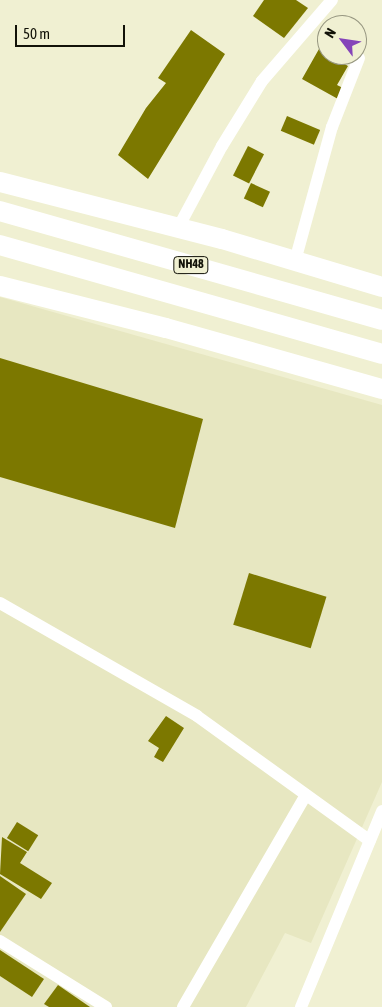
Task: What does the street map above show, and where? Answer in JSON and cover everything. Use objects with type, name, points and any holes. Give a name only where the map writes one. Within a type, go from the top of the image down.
[{"type":"highway","points":[[0,182],[178,228],[382,287]]},
{"type":"highway","name":"NH48","points":[[0,211],[382,320]]},
{"type":"highway","name":"NH48","points":[[0,245],[382,354]]},
{"type":"highway","points":[[0,286],[166,328],[382,389]]},
{"type":"street","points":[[178,228],[222,146],[262,81],[332,0]]},
{"type":"street","points":[[295,261],[332,128],[356,65]]},
{"type":"street","points":[[0,603],[197,716],[370,841]]},
{"type":"street","points":[[183,1007],[306,795]]},
{"type":"street","points":[[302,1007],[382,811]]},
{"type":"street","points":[[0,941],[106,1007]]},
{"type":"shaded area","points":[[0,297],[382,405],[382,782],[311,943],[285,933],[246,1007],[0,1007]]},
{"type":"building","points":[[264,0],[296,0],[308,8],[284,38],[253,16]]},
{"type":"building","points":[[191,30],[225,54],[148,179],[118,155],[146,108],[166,83],[158,78]]},
{"type":"building","points":[[317,53],[317,65],[348,66],[337,85],[343,88],[338,99],[302,79]]},
{"type":"building","points":[[287,116],[320,130],[314,145],[281,131]]},
{"type":"building","points":[[248,146],[264,154],[249,184],[233,175]]},
{"type":"building","points":[[251,183],[270,192],[263,207],[244,198]]},
{"type":"building","points":[[0,358],[203,419],[175,528],[0,477]]},
{"type":"building","points":[[249,573],[326,597],[311,648],[233,625]]},
{"type":"building","points":[[166,716],[184,728],[163,762],[154,757],[159,748],[148,741]]},
{"type":"building","points":[[17,822],[38,835],[28,851],[7,838]]},
{"type":"building","points":[[2,837],[27,852],[20,863],[52,883],[41,899],[0,874]]},
{"type":"building","points":[[0,876],[26,894],[0,932]]},
{"type":"building","points":[[0,950],[44,979],[32,997],[0,976]]},
{"type":"building","points":[[58,985],[90,1007],[49,1007],[44,1004]]}]
